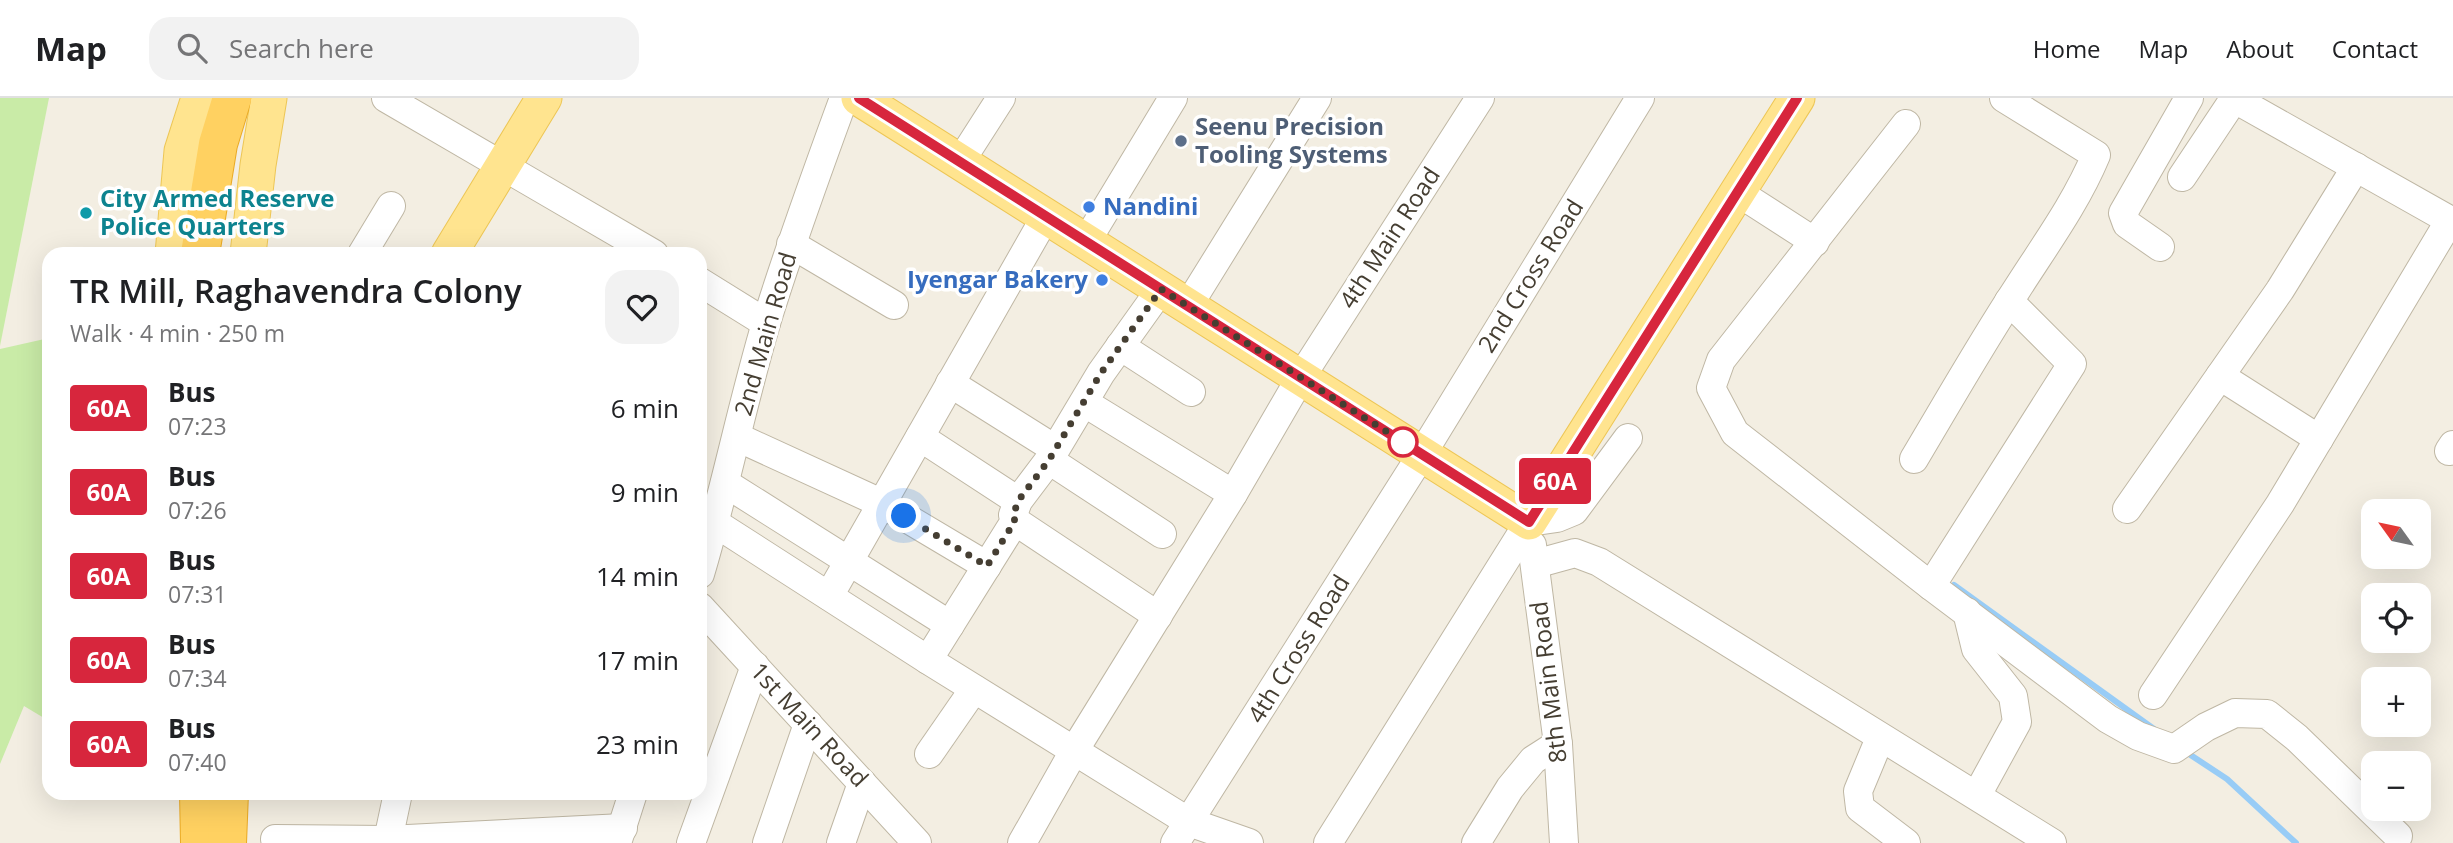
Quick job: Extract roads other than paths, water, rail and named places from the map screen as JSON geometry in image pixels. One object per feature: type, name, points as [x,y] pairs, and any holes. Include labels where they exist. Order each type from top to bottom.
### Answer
[{"type":"highway","points":[[201,247],[218,144],[232,98]]},
{"type":"highway","points":[[223,247],[231,145],[246,98]]},
{"type":"highway","points":[[199,800],[200,843]]},
{"type":"highway","points":[[227,843],[229,800]]},
{"type":"main road","points":[[174,247],[181,151],[199,98]]},
{"type":"main road","points":[[249,247],[269,98]]},
{"type":"main road","points":[[453,247],[544,98]]},
{"type":"main road","points":[[859,98],[1529,522],[1742,188],[1793,99]]},
{"type":"street","points":[[386,98],[503,164],[614,243]]},
{"type":"street","name":"2nd Main Road","points":[[707,550],[766,323],[791,244],[844,98]]},
{"type":"street","points":[[960,162],[1000,98]]},
{"type":"street","points":[[1086,242],[1173,98]]},
{"type":"street","points":[[928,660],[1120,345],[1174,297],[1317,98]]},
{"type":"street","name":"4th Main Road","points":[[1021,843],[1301,377],[1480,98]]},
{"type":"street","name":"2nd Cross Road","points":[[1422,454],[1640,98]]},
{"type":"street","points":[[1914,459],[2053,234],[2087,176],[2096,155],[2004,98]]},
{"type":"street","points":[[2160,247],[2127,224],[2123,213],[2189,98]]},
{"type":"street","points":[[2153,695],[2280,504],[2451,221],[2233,98],[2182,177]]},
{"type":"street","points":[[1906,124],[1721,360],[1711,388],[1735,433],[1931,586],[2108,719],[2138,736],[2180,745],[2206,727],[2235,713],[2267,714],[2297,738],[2398,836]]},
{"type":"street","points":[[2127,509],[2280,290],[2356,167]]},
{"type":"street","points":[[1742,188],[1815,242]]},
{"type":"street","points":[[366,247],[391,206]]},
{"type":"street","points":[[829,596],[1046,216]]},
{"type":"street","points":[[791,244],[894,305]]},
{"type":"street","points":[[707,286],[766,323]]},
{"type":"street","points":[[1931,586],[2072,364],[2010,301]]},
{"type":"street","points":[[1120,345],[1191,392]]},
{"type":"street","points":[[2220,376],[2319,439]]},
{"type":"street","points":[[950,383],[1162,534]]},
{"type":"street","points":[[1085,403],[1233,494]]},
{"type":"street","points":[[737,437],[883,504],[987,566]]},
{"type":"street","points":[[920,438],[1158,616]]},
{"type":"street","points":[[1328,843],[1529,522],[1557,518],[1574,511],[1628,438]]},
{"type":"street","name":"4th Cross Road","points":[[1187,833],[1422,454]]},
{"type":"street","points":[[725,483],[950,625]]},
{"type":"street","name":"8th Main Road","points":[[1529,522],[1558,744],[1564,843]]},
{"type":"street","points":[[715,523],[1074,751],[1187,833],[1249,843]]},
{"type":"street","points":[[1535,564],[1575,553],[1599,562],[2052,843]]},
{"type":"street","points":[[1967,612],[1976,649],[2013,696],[2017,722],[1977,795]]},
{"type":"street","name":"1st Main Road","points":[[707,615],[911,840]]},
{"type":"street","points":[[707,799],[755,666]]},
{"type":"street","points":[[929,754],[974,689]]},
{"type":"street","points":[[767,843],[808,724]]},
{"type":"street","points":[[1880,738],[1858,791],[1860,808],[1906,843]]},
{"type":"street","points":[[1476,843],[1510,788],[1533,760],[1558,744]]},
{"type":"street","points":[[841,843],[862,783]]},
{"type":"street","points":[[388,839],[396,800]]},
{"type":"street","points":[[275,839],[620,835],[631,800]]},
{"type":"street","points":[[691,843],[707,800]]},
{"type":"waterway","points":[[1954,585],[2154,729]]},
{"type":"waterway","points":[[2186,752],[2227,779],[2296,843]]},
{"type":"place","name":"Seenu Precision Tooling Systems","points":[[1181,141]]},
{"type":"place","name":"Nandini","points":[[1089,207]]},
{"type":"place","name":"City Armed Reserve Police Quarters","points":[[86,213]]},
{"type":"place","name":"Iyengar Bakery","points":[[1102,280]]}]
